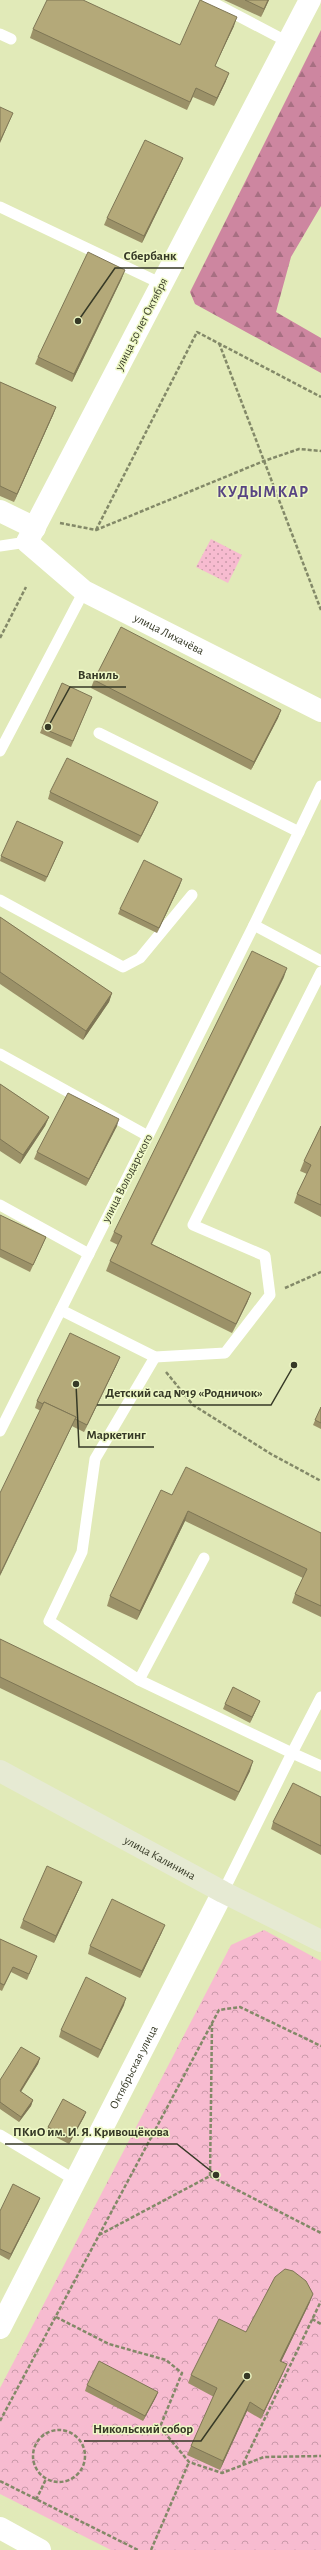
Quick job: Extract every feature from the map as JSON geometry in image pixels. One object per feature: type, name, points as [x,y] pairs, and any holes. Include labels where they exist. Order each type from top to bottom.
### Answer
[{"type":"main road","name":"улица Калинина","points":[[0,1771],[223,1892],[321,1941]]},
{"type":"street","name":"улица 50 лет Октября","points":[[34,529],[310,0]]},
{"type":"street","name":"улица Лихачёва","points":[[0,511],[34,529],[84,591],[321,711]]},
{"type":"street","name":"Октябрьская улица","points":[[0,2328],[223,1892]]},
{"type":"street","points":[[0,2528],[40,2550]]},
{"type":"lane","points":[[208,0],[288,42]]},
{"type":"lane","points":[[0,34],[11,39]]},
{"type":"lane","points":[[0,207],[162,284]]},
{"type":"lane","points":[[0,546],[34,529]]},
{"type":"lane","points":[[0,751],[84,591]]},
{"type":"lane","points":[[99,733],[299,832]]},
{"type":"lane","name":"улица Володарского","points":[[0,1431],[254,924],[321,786]]},
{"type":"lane","points":[[0,900],[124,967],[140,958],[192,895]]},
{"type":"lane","points":[[254,924],[321,961]]},
{"type":"lane","points":[[61,1310],[155,1358],[225,1353],[270,1295],[264,1256],[193,1225],[321,972]]},
{"type":"lane","points":[[0,1054],[148,1136]]},
{"type":"lane","points":[[0,1205],[89,1254]]},
{"type":"lane","points":[[155,1358],[96,1459],[82,1552],[49,1621],[139,1680],[321,1766]]},
{"type":"lane","points":[[139,1680],[204,1558]]},
{"type":"lane","points":[[223,1892],[321,1697]]},
{"type":"lane","points":[[0,2135],[75,2180]]},
{"type":"path","points":[[96,530],[197,332],[321,397]]},
{"type":"path","points":[[218,343],[321,610]]},
{"type":"path","points":[[34,529],[96,530],[264,461],[299,449],[321,451]]},
{"type":"path","points":[[0,638],[26,588]]},
{"type":"path","points":[[270,1295],[321,1272]]},
{"type":"path","points":[[155,1358],[193,1405],[271,1454],[321,1481]]},
{"type":"path","points":[[0,2421],[219,2010],[240,2007],[321,2046]]},
{"type":"path","points":[[210,2176],[212,2023]]},
{"type":"path","points":[[210,2176],[321,2233]]},
{"type":"path","points":[[99,2235],[210,2176]]},
{"type":"path","points":[[243,2465],[321,2301]]},
{"type":"path","points":[[56,2317],[109,2344],[166,2360],[182,2373],[160,2427],[189,2462],[222,2473],[264,2457],[321,2456]]},
{"type":"path","points":[[312,2319],[321,2324]]},
{"type":"path","points":[[63,2429],[70,2431],[79,2438],[86,2455],[80,2472],[64,2482],[46,2479],[34,2465],[34,2447],[45,2432],[63,2429]]},
{"type":"path","points":[[151,2550],[189,2462]]},
{"type":"path","points":[[36,2500],[46,2479]]},
{"type":"path","points":[[0,2481],[138,2550]]},
{"type":"green space","points":[[321,30],[321,206],[291,257],[276,312],[321,338],[321,373],[195,304],[190,292]]},
{"type":"green space","points":[[211,539],[242,555],[228,583],[196,567]]},
{"type":"green space","points":[[264,1930],[321,1961],[321,2550],[111,2550],[0,2494],[0,2388],[231,1945]]},
{"type":"building","points":[[47,0],[83,0],[180,45],[200,0],[237,17],[215,66],[229,73],[217,98],[196,88],[190,102],[33,29]]},
{"type":"building","points":[[245,0],[268,0],[264,9]]},
{"type":"building","points":[[0,107],[13,113],[0,141]]},
{"type":"building","points":[[145,140],[183,158],[144,236],[107,218]]},
{"type":"building","points":[[88,252],[125,270],[74,374],[38,357]]},
{"type":"building","points":[[0,382],[56,407],[17,494],[0,486]]},
{"type":"building","points":[[121,627],[281,710],[254,762],[94,680]]},
{"type":"building","points":[[62,683],[92,697],[73,741],[42,728]]},
{"type":"building","points":[[67,758],[158,802],[141,836],[50,792]]},
{"type":"building","points":[[17,821],[63,842],[47,877],[1,856]]},
{"type":"building","points":[[144,860],[182,879],[159,928],[120,909]]},
{"type":"building","points":[[0,917],[112,993],[86,1031],[0,972]]},
{"type":"building","points":[[252,951],[287,968],[151,1244],[251,1293],[236,1324],[110,1261],[122,1236],[114,1232]]},
{"type":"building","points":[[0,1084],[49,1117],[23,1155],[0,1139]]},
{"type":"building","points":[[68,1093],[119,1119],[89,1179],[37,1152]]},
{"type":"building","points":[[321,1126],[321,1205],[297,1194],[311,1165],[304,1161]]},
{"type":"building","points":[[0,1215],[46,1237],[33,1265],[0,1249]]},
{"type":"building","points":[[70,1333],[120,1357],[87,1425],[75,1419],[76,1417],[44,1402],[43,1404],[37,1401]]},
{"type":"building","points":[[44,1402],[76,1417],[0,1574],[0,1493]]},
{"type":"building","points":[[321,1407],[321,1423],[315,1420]]},
{"type":"building","points":[[186,1467],[321,1533],[321,1606],[295,1594],[307,1569],[188,1511],[140,1611],[110,1596],[161,1490],[172,1495]]},
{"type":"building","points":[[0,1639],[253,1761],[239,1792],[0,1677]]},
{"type":"building","points":[[233,1687],[260,1701],[252,1717],[225,1704]]},
{"type":"building","points":[[293,1783],[321,1797],[321,1846],[273,1822]]},
{"type":"building","points":[[47,1866],[82,1882],[56,1936],[23,1920]]},
{"type":"building","points":[[112,1899],[165,1925],[142,1971],[90,1946]]},
{"type":"building","points":[[0,1939],[37,1956],[29,1974],[13,1967],[4,1985],[0,1983]]},
{"type":"building","points":[[86,1977],[126,1998],[101,2050],[61,2030]]},
{"type":"building","points":[[21,2047],[40,2058],[20,2091],[33,2100],[21,2117],[0,2102],[0,2080]]},
{"type":"building","points":[[63,2099],[86,2112],[71,2139],[48,2127]]},
{"type":"building","points":[[13,2184],[40,2198],[11,2254],[0,2249],[0,2211]]},
{"type":"building","points":[[285,2269],[293,2271],[306,2281],[313,2294],[280,2361],[287,2364],[264,2411],[250,2402],[223,2461],[191,2446],[217,2388],[191,2375],[219,2319],[246,2332],[275,2277]]},
{"type":"building","points":[[99,2361],[158,2392],[145,2416],[87,2385]]},
{"type":"place","name":"Сбербанк","points":[[78,321]]},
{"type":"place","name":"Ваниль","points":[[48,727]]},
{"type":"place","name":"Детский сад №19 «Родничок»","points":[[294,1365]]},
{"type":"place","name":"Маркетинг","points":[[76,1384]]},
{"type":"place","name":"ПКиО им. И. Я. Кривощёкова","points":[[216,2175]]},
{"type":"place","name":"Никольский собор","points":[[247,2376]]},
{"type":"district","name":"КУДЫМКАР","points":[[263,491]]}]
